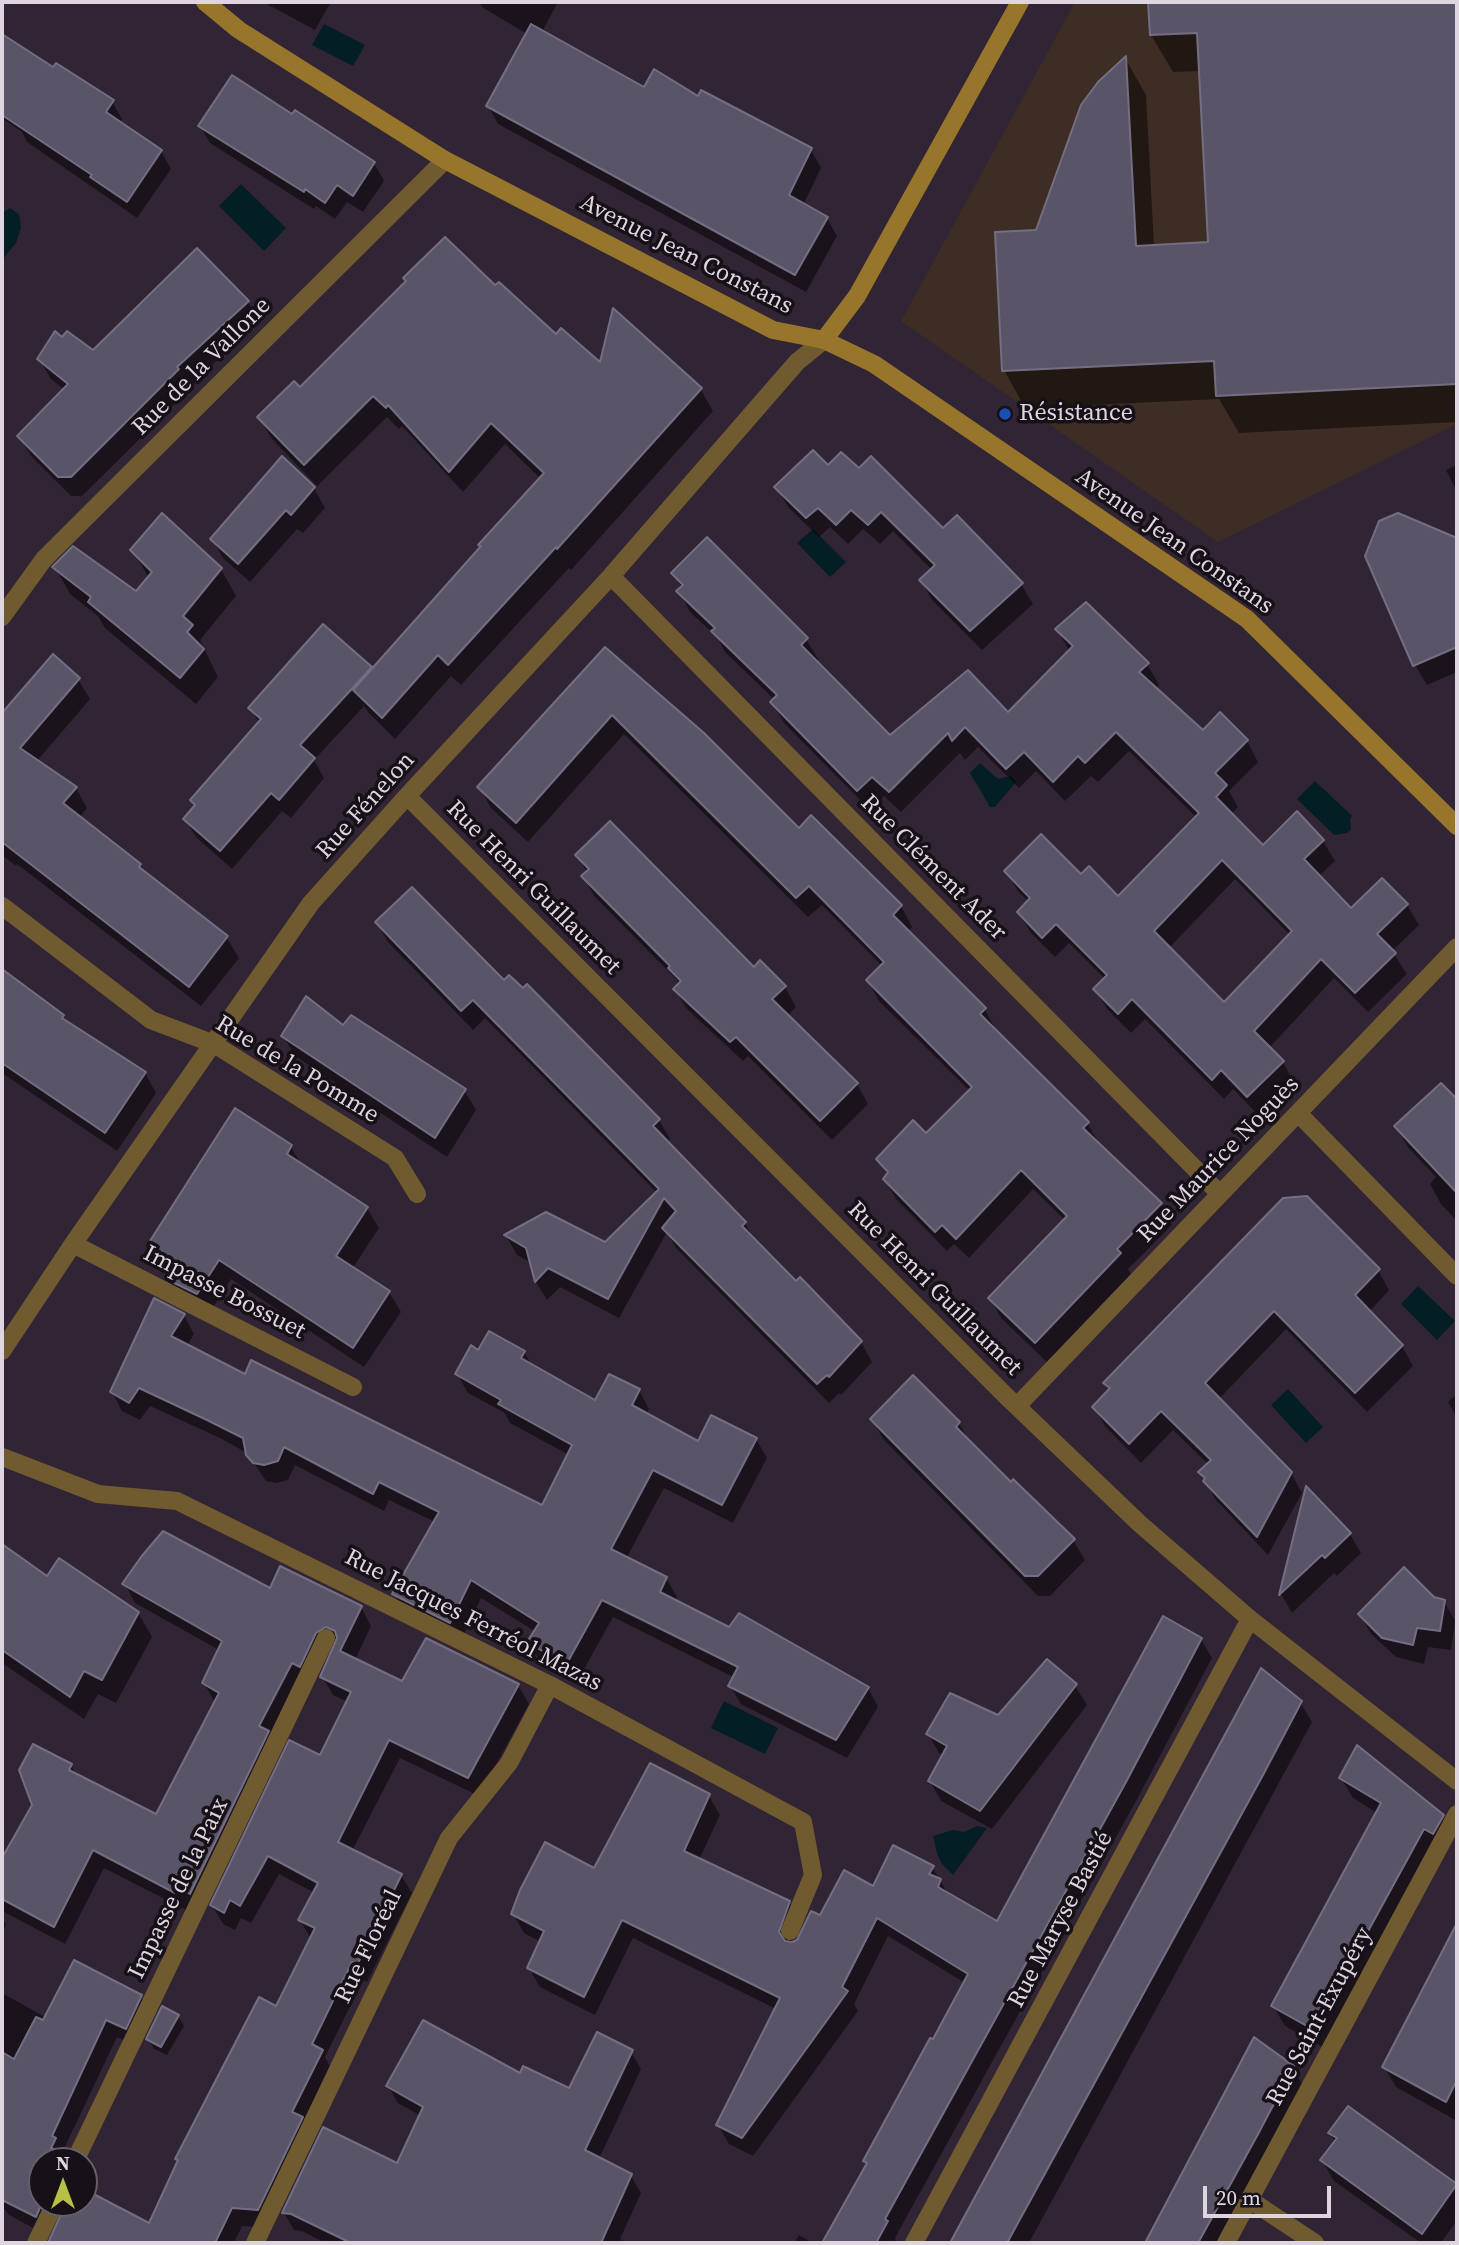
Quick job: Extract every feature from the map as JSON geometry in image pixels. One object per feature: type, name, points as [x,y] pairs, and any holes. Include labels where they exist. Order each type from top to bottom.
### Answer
[{"type":"street","name":"Avenue Jean Constans","points":[[205,2],[239,30],[445,160],[773,330],[824,340],[874,365],[1247,619],[1457,826]]},
{"type":"street","points":[[824,340],[857,296],[1020,2]]},
{"type":"street","name":"Rue de la Vallone","points":[[2,617],[44,559],[445,160]]},
{"type":"street","name":"Rue Fénelon","points":[[2,1351],[73,1244],[312,902],[611,576],[797,362],[824,340]]},
{"type":"street","name":"Rue Clément Ader","points":[[611,576],[1220,1194]]},
{"type":"street","name":"Rue Henri Guillaumet","points":[[407,796],[1017,1406],[1140,1524],[1250,1619],[1457,1781]]},
{"type":"street","name":"Rue de la Pomme","points":[[2,906],[151,1020],[214,1044],[395,1158],[417,1194]]},
{"type":"street","name":"Rue Maurice Noguès","points":[[1017,1406],[1457,947]]},
{"type":"street","points":[[1298,1113],[1457,1276]]},
{"type":"street","name":"Impasse Bossuet","points":[[73,1244],[353,1387]]},
{"type":"street","name":"Rue Jacques Ferréol Mazas","points":[[2,1457],[97,1494],[177,1501],[550,1685],[803,1822],[813,1875],[790,1931]]},
{"type":"street","name":"Rue Maryse Bastié","points":[[914,2243],[1250,1619]]},
{"type":"street","name":"Impasse de la Paix","points":[[82,2147],[326,1638]]},
{"type":"street","name":"Rue Floréal","points":[[255,2243],[449,1838],[509,1763],[550,1685]]},
{"type":"street","name":"Rue Saint-Exupéry","points":[[1226,2243],[1457,1814]]},
{"type":"street","points":[[1250,2200],[1315,2243]]},
{"type":"street","points":[[36,2243],[48,2217]]},
{"type":"shaded area","points":[[1075,2],[1457,2],[1457,424],[1218,542],[901,321]]},
{"type":"water","points":[[324,24],[365,45],[353,66],[312,45]]},
{"type":"water","points":[[241,184],[286,228],[264,251],[219,206]]},
{"type":"water","points":[[10,208],[19,214],[21,228],[16,243],[2,260],[2,213]]},
{"type":"water","points":[[813,529],[846,562],[830,577],[797,543]]},
{"type":"water","points":[[980,763],[998,779],[1011,776],[1016,782],[995,807],[990,807],[970,773]]},
{"type":"water","points":[[1315,781],[1352,816],[1351,829],[1347,833],[1334,835],[1297,799]]},
{"type":"water","points":[[1418,1286],[1455,1321],[1437,1340],[1401,1304]]},
{"type":"water","points":[[1288,1389],[1323,1427],[1306,1443],[1271,1405]]},
{"type":"water","points":[[724,1701],[778,1728],[765,1754],[711,1728]]},
{"type":"water","points":[[977,1826],[987,1828],[953,1875],[942,1864],[933,1836],[953,1830],[964,1832]]},
{"type":"building","points":[[1148,2],[1457,2],[1457,384],[1216,396],[1214,361],[1002,371],[995,232],[1036,230],[1081,105],[1098,82],[1126,56],[1136,246],[1208,242],[1197,33],[1150,35]]},
{"type":"building","points":[[531,24],[644,87],[654,69],[698,96],[701,90],[812,148],[789,195],[828,217],[795,275],[486,106]]},
{"type":"building","points":[[2,34],[53,67],[56,63],[114,100],[106,112],[162,150],[127,202],[90,177],[92,175],[2,115]]},
{"type":"building","points":[[232,75],[292,114],[295,110],[375,162],[353,196],[337,185],[325,203],[198,126]]},
{"type":"building","points":[[445,237],[495,285],[499,282],[556,334],[561,328],[600,362],[613,308],[702,388],[448,665],[438,655],[382,718],[353,690],[544,473],[491,423],[449,472],[388,405],[386,408],[373,396],[304,465],[257,417],[294,381],[300,387],[406,281],[403,278]]},
{"type":"building","points":[[197,248],[249,301],[177,367],[179,369],[71,477],[58,477],[17,436],[68,384],[37,359],[55,331],[62,337],[67,331],[93,350]]},
{"type":"building","points":[[813,450],[828,465],[841,452],[859,468],[871,456],[943,528],[957,515],[1023,583],[970,631],[919,580],[935,565],[881,512],[868,525],[851,510],[836,525],[818,508],[806,518],[774,487]]},
{"type":"building","points":[[282,456],[315,487],[291,515],[286,510],[238,564],[210,539]]},
{"type":"building","points":[[162,513],[222,568],[183,616],[193,625],[187,632],[204,649],[180,678],[88,602],[91,597],[52,567],[73,546],[136,591],[152,572],[130,550]]},
{"type":"building","points":[[1398,513],[1457,538],[1457,647],[1413,666],[1365,556],[1379,521]]},
{"type":"building","points":[[707,537],[808,638],[801,645],[890,735],[968,670],[1008,712],[1073,646],[1055,629],[1086,602],[1149,663],[1139,672],[1203,730],[1220,712],[1248,740],[1215,773],[1227,785],[1216,797],[1263,845],[1297,811],[1324,840],[1304,859],[1351,908],[1382,878],[1408,904],[1377,934],[1396,953],[1355,993],[1321,959],[1254,1031],[1284,1061],[1247,1097],[1221,1070],[1212,1080],[1132,999],[1118,1014],[1093,989],[1107,975],[1056,924],[1042,938],[1017,912],[1030,898],[1004,871],[1041,834],[1081,874],[1089,866],[1118,896],[1199,813],[1116,732],[1085,763],[1078,756],[1053,782],[1024,752],[1006,769],[965,727],[952,741],[948,733],[889,792],[872,777],[857,791],[770,702],[777,695],[711,631],[715,628],[676,591],[683,585],[671,573]],"holes":[[[1222,860],[1292,931],[1224,1002],[1154,931]]]},
{"type":"building","points":[[323,624],[372,667],[300,745],[315,758],[279,800],[271,793],[220,851],[183,819],[195,805],[190,800],[261,719],[248,708]]},
{"type":"building","points":[[605,647],[704,733],[799,828],[811,815],[902,905],[893,915],[986,1008],[980,1014],[1089,1122],[1083,1128],[1162,1203],[1117,1249],[1121,1253],[1035,1343],[988,1298],[1067,1216],[1021,1170],[956,1239],[942,1225],[935,1232],[883,1179],[888,1172],[876,1159],[913,1120],[926,1133],[972,1087],[866,980],[884,962],[809,886],[796,898],[612,715],[516,823],[477,787]]},
{"type":"building","points":[[53,654],[80,678],[20,748],[77,787],[63,803],[141,864],[139,867],[228,936],[189,987],[2,842],[2,713]]},
{"type":"building","points":[[610,821],[754,967],[760,960],[786,986],[772,999],[858,1083],[820,1121],[736,1037],[730,1042],[673,989],[681,981],[668,968],[670,966],[581,876],[589,869],[575,855]]},
{"type":"building","points":[[412,887],[504,980],[509,975],[523,988],[527,984],[660,1119],[653,1126],[746,1222],[742,1226],[796,1281],[800,1277],[862,1341],[829,1377],[827,1375],[817,1384],[662,1228],[676,1211],[664,1198],[608,1299],[548,1268],[535,1282],[526,1248],[504,1235],[546,1212],[605,1242],[659,1189],[473,1000],[461,1011],[375,922]]},
{"type":"building","points":[[2,969],[64,1015],[62,1018],[146,1072],[105,1133],[2,1063]]},
{"type":"building","points":[[306,996],[343,1025],[351,1015],[466,1089],[435,1138],[281,1036]]},
{"type":"building","points":[[1441,1083],[1457,1099],[1457,1193],[1394,1126]]},
{"type":"building","points":[[235,1108],[292,1145],[287,1154],[368,1207],[336,1256],[390,1291],[353,1348],[219,1260],[197,1294],[164,1278],[172,1260],[148,1244]]},
{"type":"building","points":[[1307,1196],[1380,1269],[1355,1295],[1403,1345],[1355,1393],[1274,1311],[1205,1383],[1292,1472],[1257,1537],[1203,1481],[1205,1478],[1198,1472],[1211,1460],[1161,1411],[1129,1444],[1092,1407],[1110,1388],[1103,1383],[1283,1198]]},
{"type":"building","points":[[154,1298],[185,1314],[171,1336],[245,1374],[251,1360],[542,1505],[572,1445],[498,1404],[501,1400],[455,1374],[471,1345],[478,1350],[489,1331],[525,1351],[521,1358],[595,1400],[609,1374],[640,1389],[632,1405],[698,1441],[711,1415],[757,1438],[722,1505],[653,1470],[611,1549],[667,1577],[660,1592],[729,1627],[739,1613],[869,1687],[836,1740],[728,1686],[738,1667],[602,1600],[566,1665],[527,1642],[539,1623],[471,1580],[450,1623],[392,1594],[439,1512],[379,1482],[373,1494],[284,1447],[278,1461],[264,1465],[253,1463],[246,1455],[243,1438],[207,1420],[139,1388],[129,1403],[110,1392]]},
{"type":"building","points":[[913,1375],[960,1422],[956,1427],[1011,1482],[1013,1479],[1075,1539],[1038,1576],[1025,1576],[870,1419]]},
{"type":"building","points":[[1306,1486],[1351,1533],[1325,1558],[1322,1555],[1279,1595]]},
{"type":"building","points":[[163,1531],[270,1588],[280,1566],[362,1606],[340,1651],[402,1681],[426,1638],[519,1684],[468,1778],[389,1740],[338,1842],[402,1874],[357,1965],[352,1962],[312,2044],[323,2050],[292,2112],[303,2117],[258,2210],[232,2208],[215,2243],[48,2243],[60,2217],[98,2217],[98,2196],[149,2223],[178,2160],[175,2159],[259,1997],[276,2006],[315,1928],[298,1920],[318,1883],[268,1856],[240,1906],[230,1900],[224,1913],[210,1905],[289,1740],[320,1755],[351,1692],[320,1677],[337,1638],[335,1631],[326,1627],[316,1633],[300,1667],[292,1663],[259,1726],[269,1731],[190,1894],[178,1887],[175,1893],[93,1850],[54,1927],[2,1899],[2,1858],[32,1805],[19,1770],[33,1744],[72,1764],[69,1770],[156,1814],[219,1693],[202,1683],[222,1641],[122,1584]]},
{"type":"building","points":[[2,1544],[47,1576],[59,1558],[139,1612],[102,1680],[84,1671],[70,1697],[2,1650]]},
{"type":"building","points":[[1404,1567],[1434,1597],[1445,1600],[1440,1631],[1417,1628],[1413,1645],[1382,1638],[1358,1614]]},
{"type":"building","points":[[1163,1616],[1202,1638],[1126,1782],[885,2219],[888,2221],[876,2243],[822,2243],[867,2163],[863,2161],[968,1974],[877,1918],[842,1987],[848,1991],[742,2138],[716,2125],[780,1998],[622,1920],[584,1997],[527,1968],[544,1931],[511,1914],[520,1890],[545,1842],[594,1868],[650,1763],[710,1794],[684,1851],[790,1901],[779,1932],[785,1941],[797,1940],[811,1911],[820,1915],[844,1870],[873,1886],[893,1845],[934,1866],[929,1874],[941,1879],[938,1887],[997,1921]]},
{"type":"building","points":[[1047,1659],[1077,1684],[980,1811],[928,1781],[947,1746],[926,1734],[950,1693],[998,1715]]},
{"type":"building","points":[[1261,1668],[1302,1701],[1263,1775],[1007,2243],[950,2243]]},
{"type":"building","points":[[1357,1745],[1444,1815],[1433,1834],[1424,1829],[1314,2030],[1271,2006],[1381,1803],[1339,1778]]},
{"type":"building","points":[[1457,1923],[1457,2080],[1446,2102],[1382,2067]]},
{"type":"building","points":[[74,1960],[142,1995],[126,2029],[106,2020],[52,2136],[56,2138],[52,2147],[28,2147],[28,2213],[2,2200],[2,2052],[14,2059],[36,2017],[43,2020]]},
{"type":"building","points":[[162,2006],[179,2015],[161,2047],[146,2039]]},
{"type":"building","points":[[423,2020],[520,2073],[523,2066],[569,2088],[597,2032],[633,2050],[585,2150],[632,2174],[601,2243],[351,2243],[291,2214],[282,2213],[323,2127],[397,2163],[423,2107],[386,2086]]},
{"type":"building","points":[[1254,2037],[1294,2066],[1257,2136],[1198,2243],[1145,2243]]},
{"type":"building","points":[[1348,2106],[1457,2184],[1422,2234],[1320,2160],[1337,2138],[1328,2133]]},
{"type":"place","name":"Résistance","points":[[1005,414]]}]
